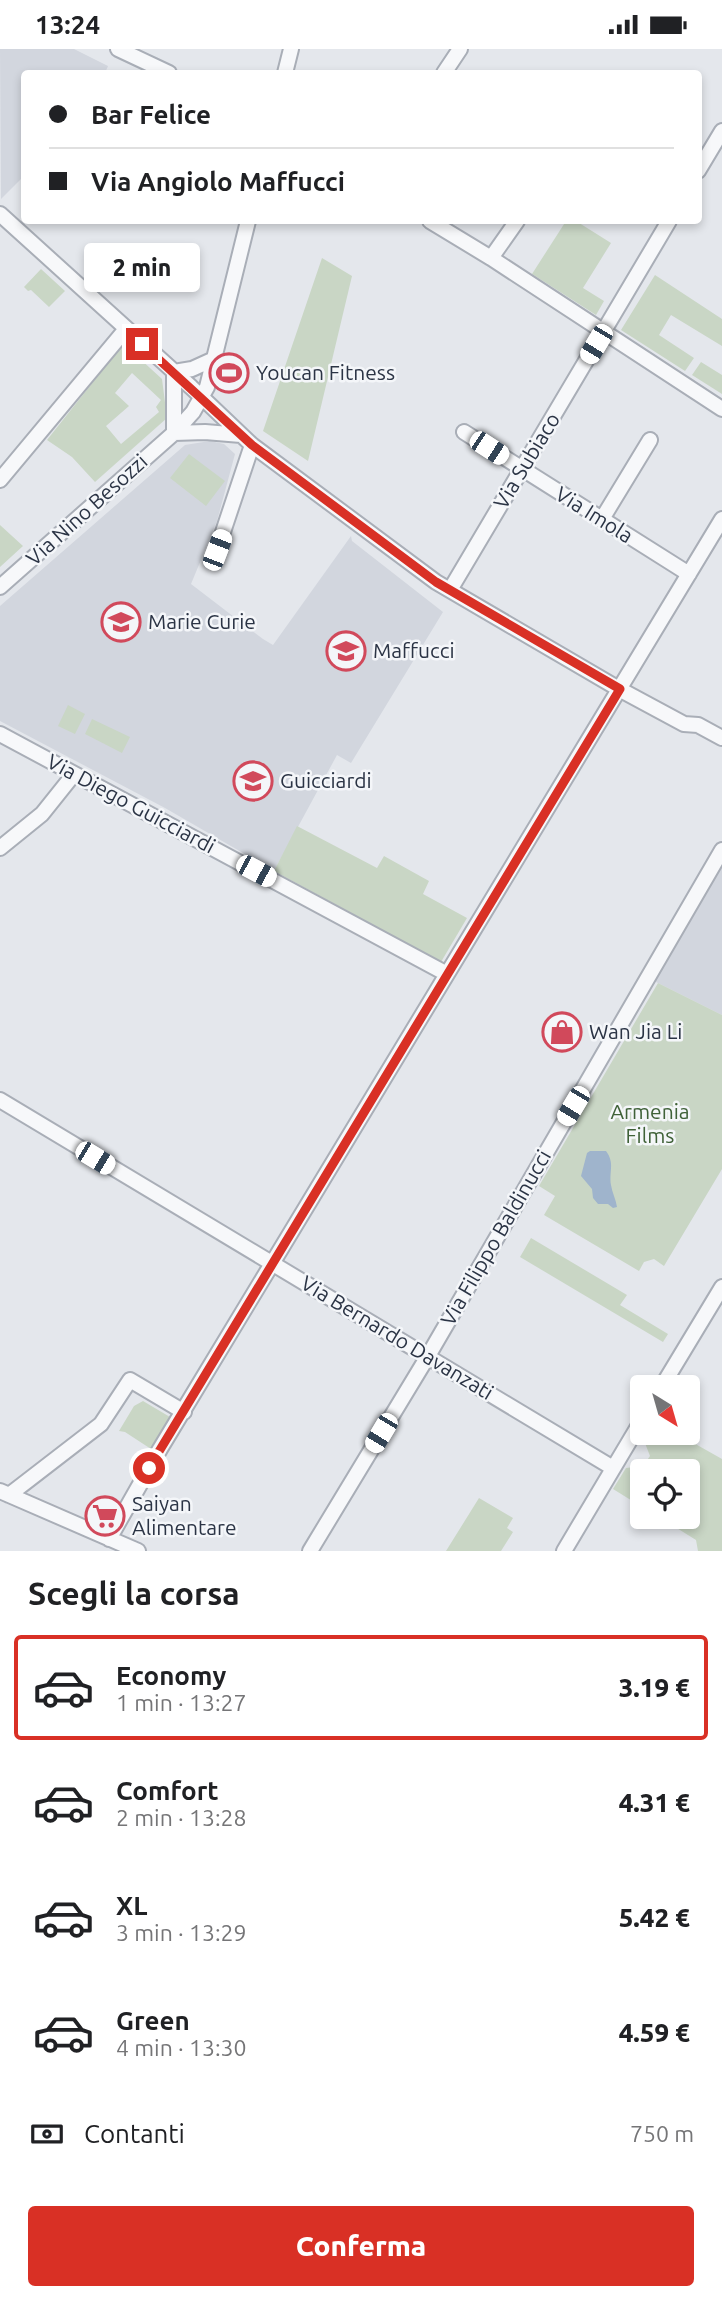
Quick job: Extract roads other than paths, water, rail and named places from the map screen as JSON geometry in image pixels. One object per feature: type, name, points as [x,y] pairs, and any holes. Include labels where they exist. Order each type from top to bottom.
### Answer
[{"type":"street","points":[[118,49],[163,70]]},
{"type":"street","points":[[286,70],[291,49]]},
{"type":"street","points":[[446,70],[460,49]]},
{"type":"street","points":[[702,164],[722,131]]},
{"type":"street","points":[[0,214],[246,440],[450,590],[684,724],[698,725],[722,738]]},
{"type":"street","points":[[202,398],[247,224]]},
{"type":"street","points":[[435,224],[722,409]]},
{"type":"street","points":[[491,258],[515,224]]},
{"type":"street","name":"Via Subiaco","points":[[450,590],[667,224]]},
{"type":"street","points":[[0,480],[126,329]]},
{"type":"street","points":[[174,372],[192,369],[214,359]]},
{"type":"street","points":[[174,372],[174,433],[205,432],[246,440]]},
{"type":"street","name":"Via Nino Besozzi","points":[[0,587],[174,433],[202,398]]},
{"type":"street","name":"Via Imola","points":[[464,432],[688,574]]},
{"type":"street","points":[[217,550],[246,440]]},
{"type":"street","points":[[602,519],[650,440]]},
{"type":"street","points":[[108,1539],[722,519]]},
{"type":"street","name":"Via Diego Guicciardi","points":[[0,734],[447,974]]},
{"type":"street","points":[[0,848],[42,814],[74,774]]},
{"type":"street","name":"Via Filippo Baldinucci","points":[[310,1551],[428,1356],[722,850]]},
{"type":"street","name":"Via Bernardo Davanzati","points":[[0,1100],[613,1468]]},
{"type":"street","points":[[669,1375],[722,1287]]},
{"type":"street","points":[[5,1493],[101,1424],[130,1380],[184,1412]]},
{"type":"street","points":[[564,1551],[630,1440]]},
{"type":"street","points":[[5,1493],[138,1551]]},
{"type":"water","points":[[606,1151],[609,1155],[611,1185],[617,1207],[598,1204],[593,1198],[592,1189],[581,1176],[587,1153]]},
{"type":"place","name":"Youcan Fitness","points":[[229,373]]},
{"type":"place","name":"Marie Curie","points":[[121,622]]},
{"type":"place","name":"Maffucci","points":[[346,651]]},
{"type":"place","name":"Guicciardi","points":[[253,781]]},
{"type":"place","name":"Wan Jia Li","points":[[562,1032]]},
{"type":"place","name":"Saiyan Alimentare","points":[[105,1516]]},
{"type":"park label","name":"Armenia Films","points":[[650,1124]]}]
